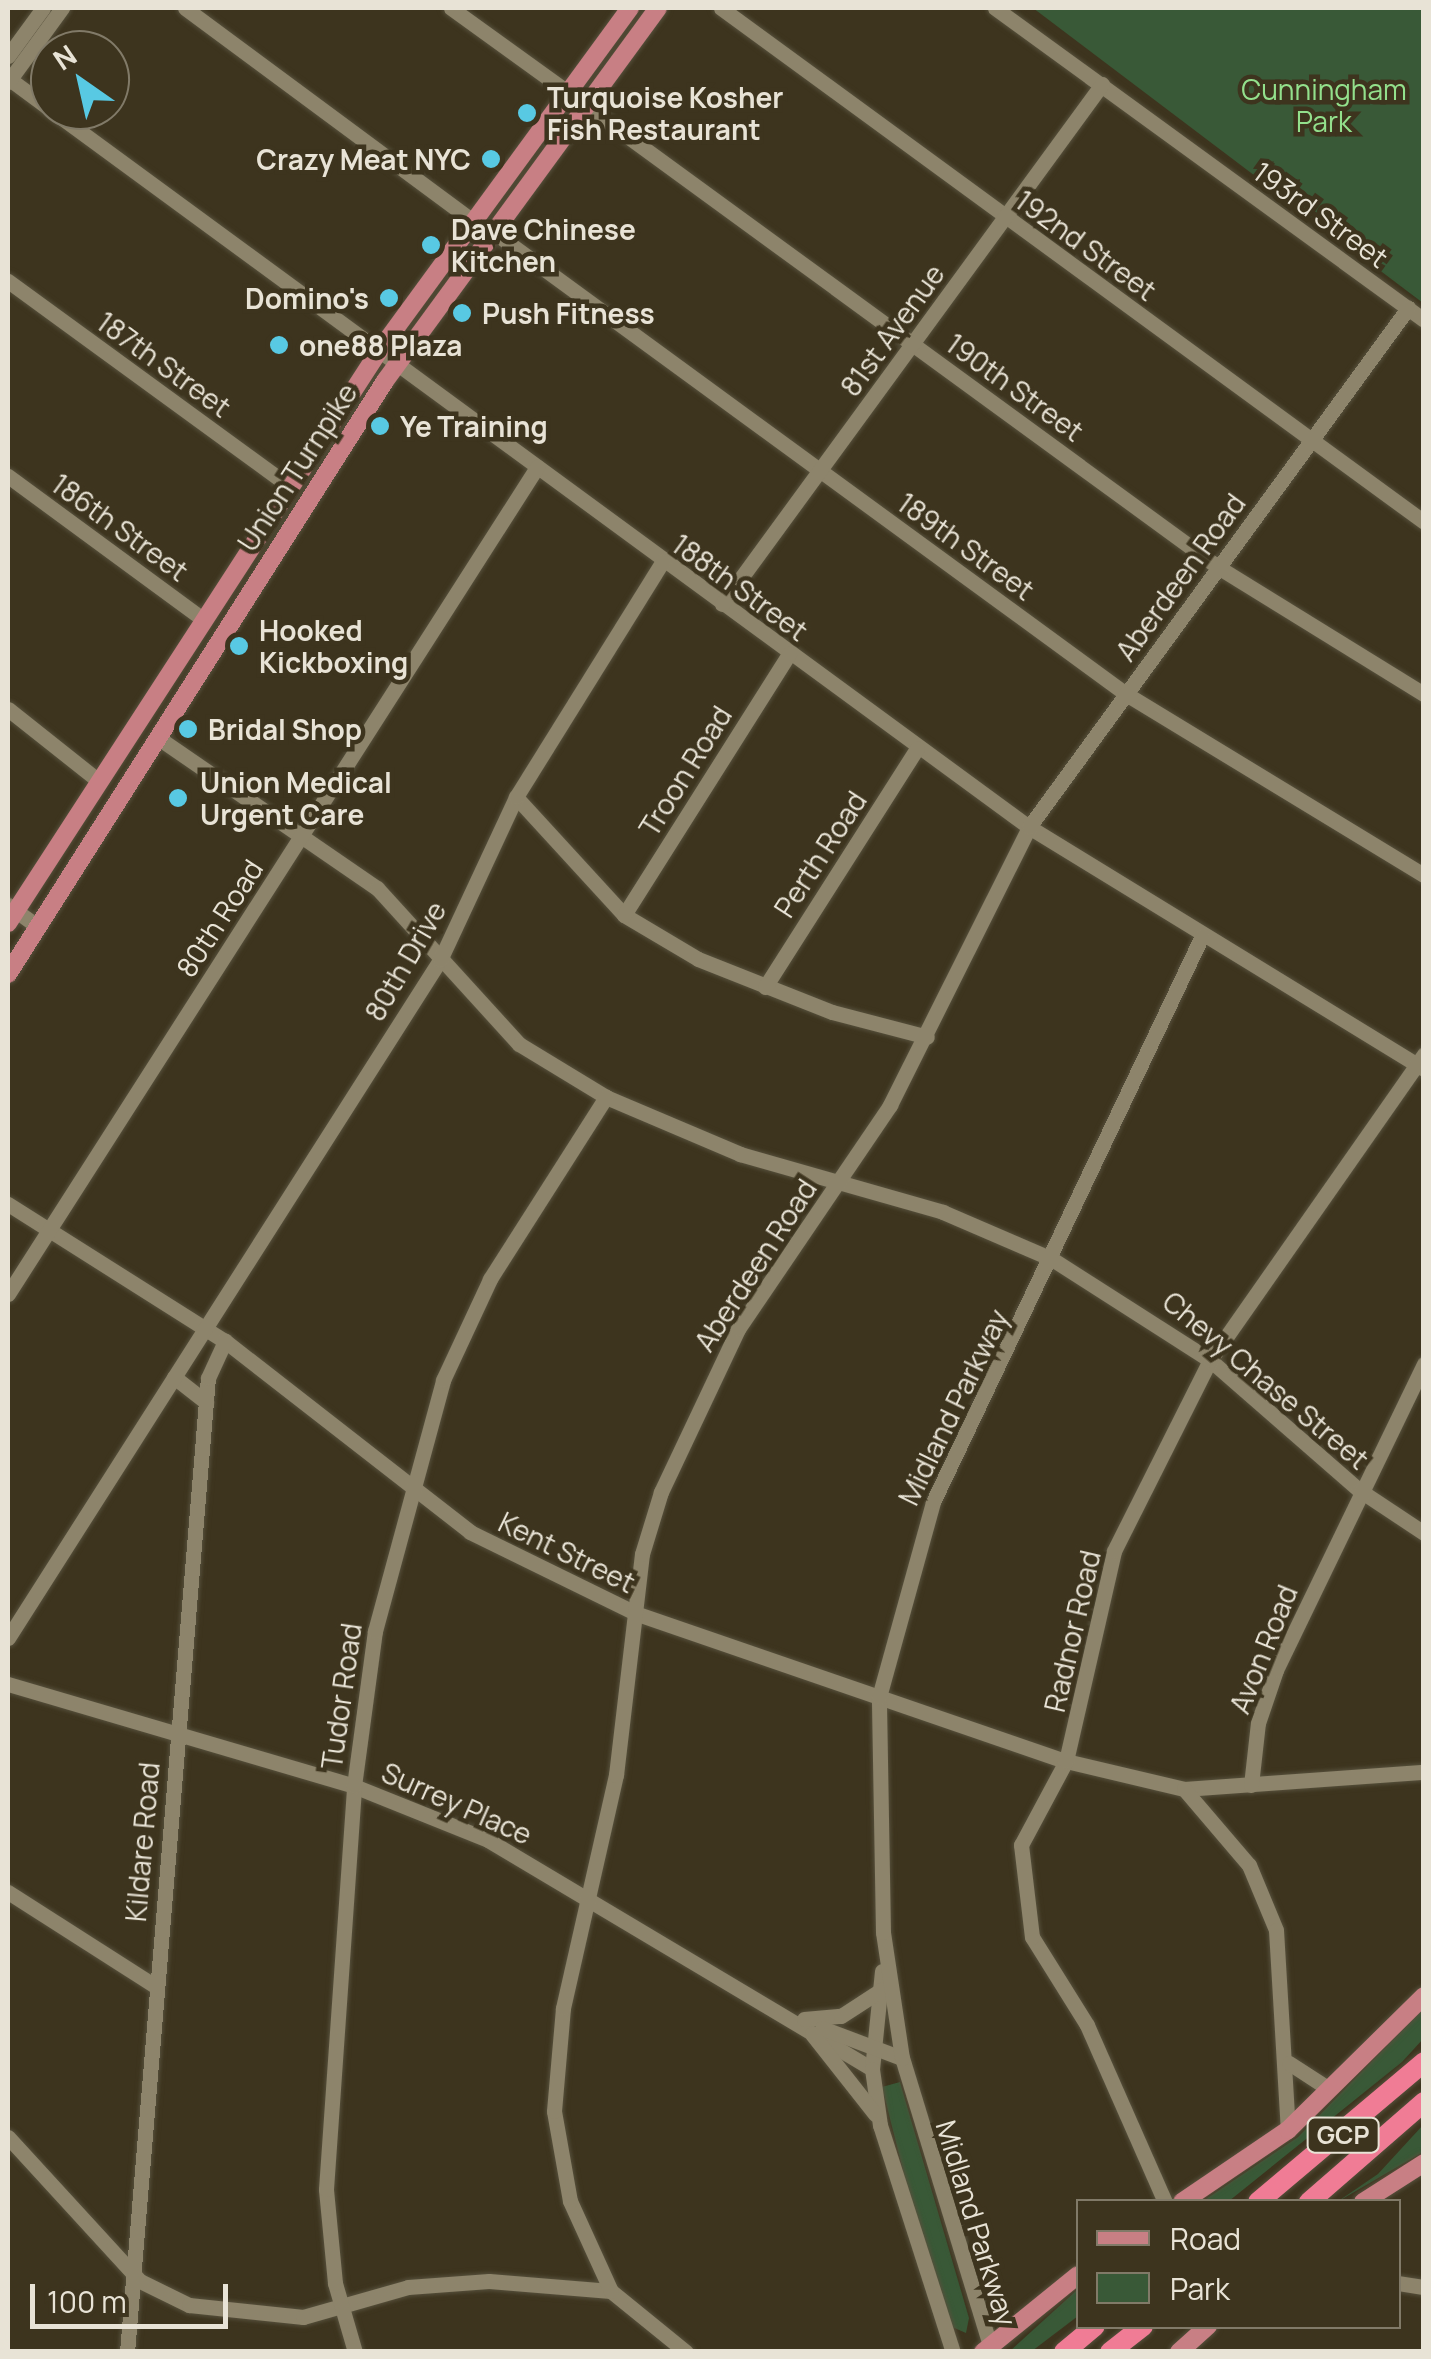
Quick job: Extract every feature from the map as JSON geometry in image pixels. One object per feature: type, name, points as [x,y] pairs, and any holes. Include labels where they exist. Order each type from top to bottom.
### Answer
[{"type":"highway","name":"GCP","points":[[1262,2199],[1424,2062]]},
{"type":"highway","name":"GCP","points":[[1312,2199],[1424,2102]]},
{"type":"highway","points":[[1064,2352],[1092,2329]]},
{"type":"highway","points":[[1110,2352],[1140,2329]]},
{"type":"main road","name":"Union Turnpike","points":[[10,913],[379,351],[630,8]]},
{"type":"main road","name":"Union Turnpike","points":[[8,974],[398,364],[658,8]]},
{"type":"main road","points":[[1186,2199],[1288,2130],[1424,1996]]},
{"type":"main road","points":[[1369,2199],[1424,2163]]},
{"type":"main road","points":[[989,2350],[1076,2277]]},
{"type":"main road","points":[[1178,2352],[1205,2329]]},
{"type":"street","points":[[8,56],[44,8]]},
{"type":"street","points":[[8,80],[62,8]]},
{"type":"street","points":[[185,8],[473,221]]},
{"type":"street","points":[[451,8],[569,93]]},
{"type":"street","name":"192nd Street","points":[[721,8],[1424,522]]},
{"type":"street","name":"193rd Street","points":[[995,8],[1424,320]]},
{"type":"street","name":"188th Street","points":[[8,80],[30,96]]},
{"type":"street","name":"81st Avenue","points":[[722,604],[1102,84]]},
{"type":"street","name":"190th Street","points":[[586,106],[1218,567],[1424,694]]},
{"type":"street","name":"188th Street","points":[[77,130],[1030,827],[1202,936],[1421,1063]]},
{"type":"street","name":"189th Street","points":[[494,233],[1126,694],[1424,875]]},
{"type":"street","name":"187th Street","points":[[8,281],[290,487]]},
{"type":"street","name":"Aberdeen Road","points":[[686,2352],[611,2290],[570,2200],[554,2111],[563,2008],[592,1895],[642,1554],[696,1409],[927,1037],[1030,827],[1408,308]]},
{"type":"street","name":"80th Road","points":[[8,1294],[536,467]]},
{"type":"street","name":"186th Street","points":[[8,476],[203,619]]},
{"type":"street","name":"80th Drive","points":[[8,1638],[440,960],[516,797],[663,561]]},
{"type":"street","name":"Troon Road","points":[[624,915],[790,654]]},
{"type":"street","points":[[8,709],[99,781]]},
{"type":"street","name":"Chevy Chase Street","points":[[157,738],[303,832],[376,888],[519,1044],[606,1097],[740,1154],[943,1212],[1052,1259],[1210,1360],[1359,1490],[1424,1533]]},
{"type":"street","name":"Perth Road","points":[[765,988],[917,748]]},
{"type":"street","points":[[516,797],[624,915],[765,988],[927,1037]]},
{"type":"street","points":[[10,913],[38,928]]},
{"type":"street","name":"Midland Parkway","points":[[953,2352],[880,2125],[872,2069],[884,1932],[879,1697],[933,1502],[1052,1259],[1202,936]]},
{"type":"street","name":"Radnor Road","points":[[1164,2199],[1087,2024],[1024,1913],[1021,1844],[1066,1760],[1114,1551],[1210,1360],[1421,1063]]},
{"type":"street","name":"Tudor Road","points":[[355,2352],[341,2305],[326,2188],[354,1786],[374,1630],[408,1484],[490,1279],[606,1097]]},
{"type":"street","name":"Kent Street","points":[[8,1204],[225,1341],[408,1484],[520,1564],[636,1612],[879,1697],[1066,1760],[1184,1789]]},
{"type":"street","name":"Kildare Road","points":[[127,2352],[128,2269],[206,1402],[225,1341]]},
{"type":"street","name":"Avon Road","points":[[1252,1785],[1258,1723],[1276,1670],[1359,1490],[1424,1364]]},
{"type":"street","points":[[174,1377],[206,1402]]},
{"type":"street","name":"Surrey Place","points":[[8,1684],[354,1786],[488,1840],[592,1895],[800,2020],[872,2069]]},
{"type":"street","points":[[1184,1789],[1424,1772]]},
{"type":"street","points":[[1184,1789],[1219,1820],[1266,1900],[1290,2063],[1288,2130]]},
{"type":"street","points":[[8,1892],[155,1986]]},
{"type":"street","name":"Midland Parkway","points":[[884,1932],[902,2058],[989,2350]]},
{"type":"street","points":[[800,2020],[841,2016],[881,1990]]},
{"type":"street","points":[[800,2020],[880,2125]]},
{"type":"street","name":"Surrey Place","points":[[800,2020],[902,2058]]},
{"type":"street","points":[[872,2069],[902,2058]]},
{"type":"street","points":[[1290,2063],[1329,2089]]},
{"type":"street","points":[[8,2137],[128,2269],[189,2305],[250,2318],[489,2281],[611,2290]]},
{"type":"green space","name":"Cunningham Park","points":[[1033,8],[1423,8],[1423,303]]},
{"type":"green space","points":[[1423,2009],[1423,2039],[1402,2062],[1231,2199],[1206,2199],[1298,2137]]},
{"type":"green space","points":[[900,2082],[969,2318],[966,2333],[952,2327],[909,2194],[882,2087]]},
{"type":"green space","points":[[1423,2125],[1423,2152],[1341,2199],[1378,2174]]},
{"type":"green space","points":[[1076,2291],[1076,2318],[1032,2351],[1009,2352]]},
{"type":"place","name":"Turquoise Kosher Fish Restaurant","points":[[527,113]]},
{"type":"place","name":"Crazy Meat NYC","points":[[491,159]]},
{"type":"place","name":"Dave Chinese Kitchen","points":[[431,245]]},
{"type":"place","name":"Domino's","points":[[389,298]]},
{"type":"place","name":"Push Fitness","points":[[462,313]]},
{"type":"place","name":"one88 Plaza","points":[[279,345]]},
{"type":"place","name":"Ye Training","points":[[380,426]]},
{"type":"place","name":"Hooked Kickboxing","points":[[239,646]]},
{"type":"place","name":"Bridal Shop","points":[[188,729]]},
{"type":"place","name":"Union Medical Urgent Care","points":[[178,798]]}]
